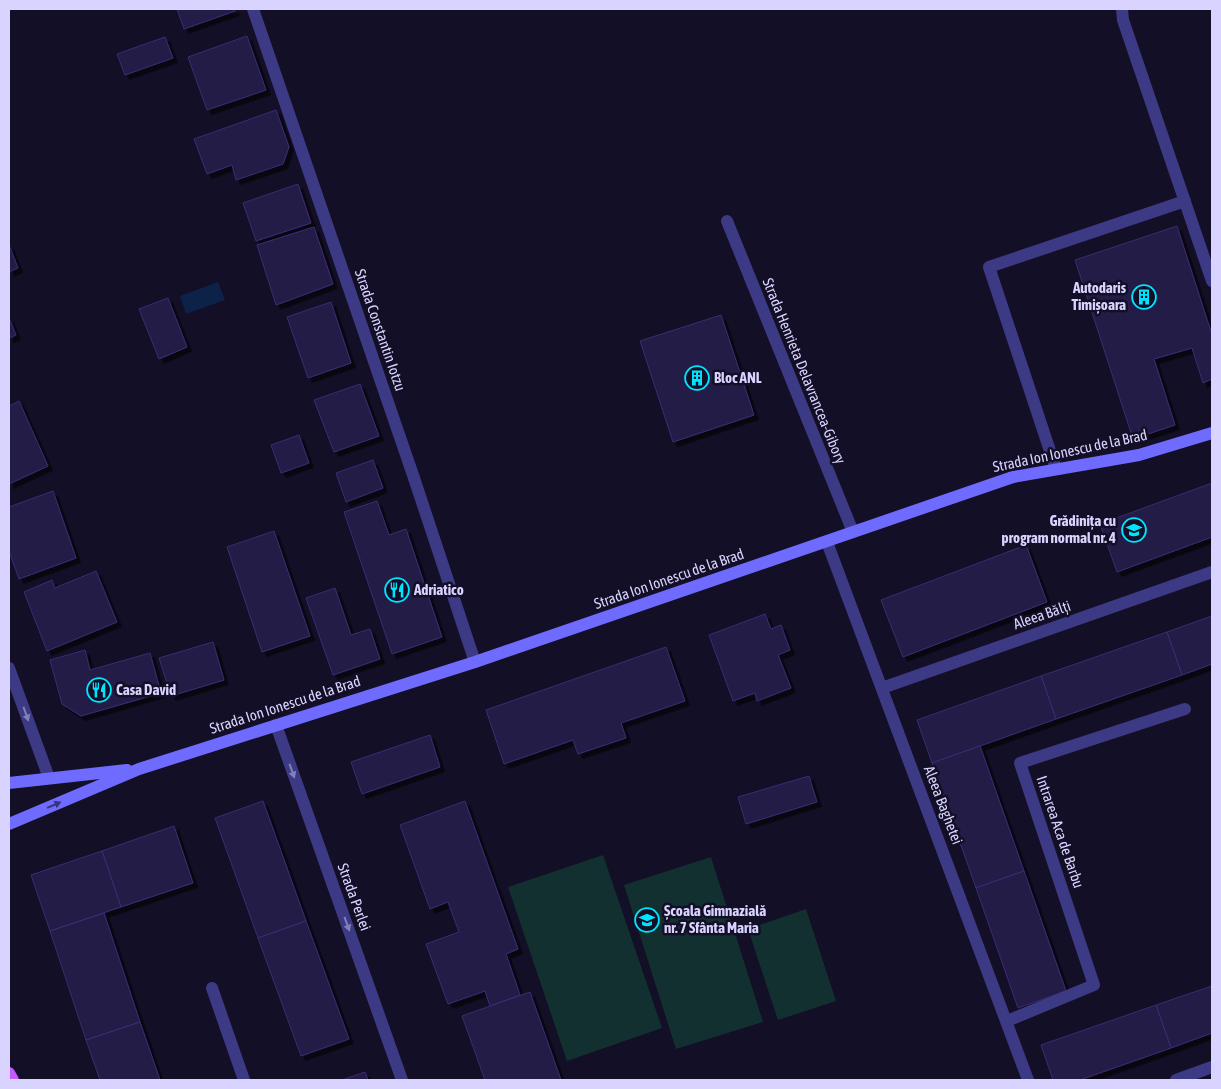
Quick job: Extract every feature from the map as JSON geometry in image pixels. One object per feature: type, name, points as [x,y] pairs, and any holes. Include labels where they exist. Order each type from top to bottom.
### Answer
[{"type":"main road","points":[[9,1073],[13,1080]]},
{"type":"street","name":"Strada Constantin Iotzu","points":[[252,9],[414,478],[475,662]]},
{"type":"street","points":[[1122,9],[1123,20],[1212,281]]},
{"type":"street","points":[[1056,469],[989,267],[1185,201]]},
{"type":"street","name":"Strada Henrieta Delavrancea-Gibory","points":[[727,221],[852,532]]},
{"type":"street","name":"Strada Ion Ionescu de la Brad","points":[[9,824],[139,769],[475,662],[1013,477],[1140,455],[1212,433]]},
{"type":"street","name":"Aleea Baghetei","points":[[827,542],[1028,1080]]},
{"type":"street","name":"Aleea Bălți","points":[[882,688],[1212,572]]},
{"type":"street","points":[[9,668],[49,778]]},
{"type":"street","name":"Intrarea Aca de Barbu","points":[[1007,1021],[1094,985],[1020,764],[1185,708]]},
{"type":"street","name":"Strada Perlei","points":[[276,725],[402,1080]]},
{"type":"street","name":"Strada Ion Ionescu de la Brad","points":[[9,783],[139,769]]},
{"type":"street","points":[[212,988],[244,1080]]},
{"type":"street","points":[[1176,1080],[1212,1068]]},
{"type":"green space","points":[[603,855],[662,1028],[567,1061],[508,887]]},
{"type":"green space","points":[[711,857],[763,1022],[676,1049],[624,885]]},
{"type":"green space","points":[[806,909],[836,1001],[778,1020],[748,929]]},
{"type":"water","points":[[218,282],[225,300],[186,314],[180,296]]},
{"type":"building","points":[[177,9],[234,9],[235,11],[184,29]]},
{"type":"building","points":[[247,36],[266,90],[207,110],[188,57]]},
{"type":"building","points":[[165,37],[173,58],[125,75],[117,54]]},
{"type":"building","points":[[276,110],[289,147],[283,164],[236,180],[232,165],[207,174],[194,139]]},
{"type":"building","points":[[298,184],[311,223],[256,241],[243,203]]},
{"type":"building","name":"Autodaris Timișoara","points":[[1177,226],[1212,335],[1212,379],[1203,383],[1192,348],[1154,359],[1175,425],[1133,439],[1075,260]]},
{"type":"building","points":[[314,227],[333,284],[276,305],[257,245]]},
{"type":"building","points":[[9,245],[18,268],[9,272]]},
{"type":"building","points":[[168,298],[187,347],[159,359],[139,309]]},
{"type":"building","points":[[331,302],[351,363],[308,378],[287,317]]},
{"type":"building","name":"Bloc ANL","points":[[721,315],[754,415],[673,442],[640,341]]},
{"type":"building","points":[[9,318],[16,335],[9,338]]},
{"type":"building","points":[[360,384],[379,436],[334,452],[314,400]]},
{"type":"building","points":[[19,401],[48,466],[9,484],[9,406]]},
{"type":"building","points":[[299,435],[309,463],[281,473],[271,445]]},
{"type":"building","points":[[373,460],[383,488],[346,502],[336,473]]},
{"type":"building","points":[[1212,483],[1212,537],[1117,572],[1100,524]]},
{"type":"building","points":[[53,491],[76,558],[19,579],[9,551],[9,507]]},
{"type":"building","points":[[377,501],[389,535],[406,529],[442,637],[392,654],[344,512]]},
{"type":"building","points":[[274,531],[310,636],[262,652],[227,547]]},
{"type":"building","points":[[1026,545],[1047,602],[903,657],[881,600]]},
{"type":"building","points":[[96,571],[117,622],[47,651],[24,592],[52,580],[55,588]]},
{"type":"building","points":[[335,588],[351,635],[370,629],[380,659],[333,675],[306,598]]},
{"type":"building","points":[[765,614],[771,629],[781,625],[790,650],[778,655],[791,688],[757,701],[755,693],[733,701],[709,635]]},
{"type":"building","points":[[1212,616],[1212,664],[1182,675],[1167,632]]},
{"type":"building","points":[[1167,632],[1182,675],[1056,719],[1041,676]]},
{"type":"building","points":[[213,642],[224,680],[171,696],[159,658]]},
{"type":"building","points":[[666,647],[685,701],[621,723],[626,738],[578,754],[573,740],[504,764],[486,710]]},
{"type":"building","points":[[85,650],[90,670],[150,653],[161,693],[81,716],[62,704],[50,660]]},
{"type":"building","points":[[1041,676],[1056,719],[932,763],[917,720]]},
{"type":"building","points":[[430,735],[440,767],[362,794],[351,762]]},
{"type":"building","points":[[980,746],[1024,871],[976,888],[932,763]]},
{"type":"building","points":[[809,776],[817,802],[746,824],[738,797]]},
{"type":"building","points":[[263,801],[306,921],[258,938],[215,818]]},
{"type":"building","points":[[465,801],[518,949],[506,954],[520,995],[490,1006],[485,991],[448,1004],[426,944],[459,932],[448,902],[430,909],[400,825]]},
{"type":"building","points":[[174,826],[193,883],[121,907],[102,851]]},
{"type":"building","points":[[102,851],[121,907],[50,931],[31,875]]},
{"type":"building","points":[[1024,871],[1066,991],[1018,1008],[976,888]]},
{"type":"building","points":[[104,913],[140,1022],[86,1040],[50,931]]},
{"type":"building","points":[[306,921],[349,1039],[301,1056],[258,938]]},
{"type":"building","points":[[1212,986],[1212,1033],[1171,1048],[1156,1005]]},
{"type":"building","points":[[530,992],[561,1080],[485,1080],[462,1016]]},
{"type":"building","points":[[1156,1005],[1171,1048],[1080,1080],[1053,1080],[1041,1045]]},
{"type":"building","points":[[140,1022],[160,1080],[100,1080],[86,1040]]},
{"type":"building","points":[[365,1072],[368,1080],[342,1080]]},
{"type":"place","name":"Autodaris Timișoara","points":[[1144,297]]},
{"type":"place","name":"Bloc ANL","points":[[697,378]]},
{"type":"place","name":"Grădinița cu program normal nr. 4","points":[[1134,530]]},
{"type":"place","name":"Adriatico","points":[[397,590]]},
{"type":"place","name":"Casa David","points":[[99,690]]},
{"type":"place","name":"Școala Gimnazială nr. 7 Sfânta Maria","points":[[647,920]]}]
